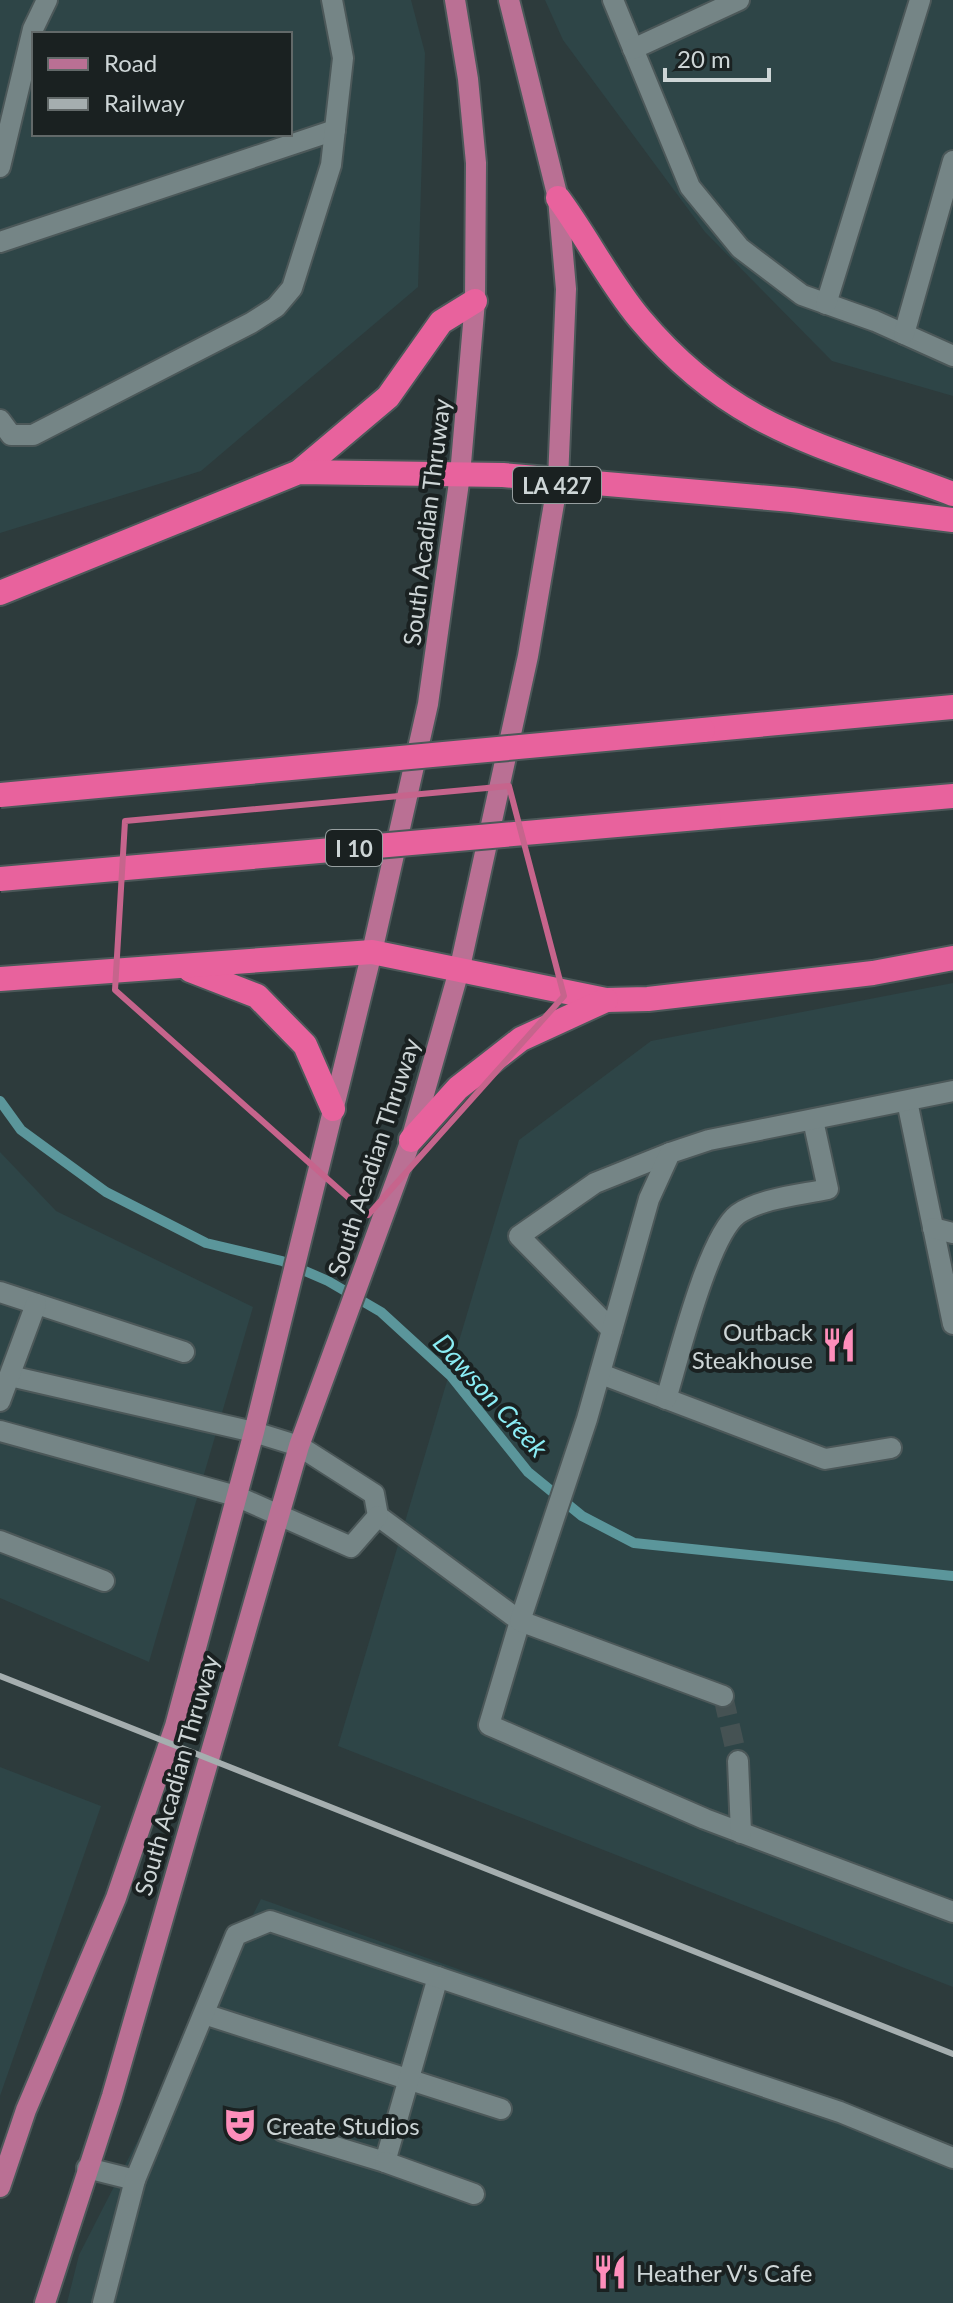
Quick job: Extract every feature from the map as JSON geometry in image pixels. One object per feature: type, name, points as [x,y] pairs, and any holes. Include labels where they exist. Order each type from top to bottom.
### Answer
[{"type":"highway","points":[[558,198],[639,317],[688,370],[757,419],[799,440],[953,494]]},
{"type":"highway","points":[[0,593],[299,472],[388,397],[441,322],[475,301]]},
{"type":"highway","points":[[299,472],[558,480],[792,500],[953,520]]},
{"type":"highway","points":[[0,795],[953,707]]},
{"type":"highway","name":"I 10","points":[[0,879],[953,796]]},
{"type":"highway","points":[[0,979],[372,952],[460,967],[606,1000],[648,999],[873,973],[953,958]]},
{"type":"highway","points":[[184,968],[257,996],[305,1045],[333,1109]]},
{"type":"highway","points":[[411,1140],[458,1088],[521,1039],[606,1000]]},
{"type":"main road","name":"South Acadian Thruway","points":[[0,2187],[26,2110],[116,1898],[158,1782],[254,1432],[372,952],[428,704],[460,475],[475,301],[476,163],[468,79],[455,0]]},
{"type":"main road","name":"South Acadian Thruway","points":[[45,2303],[112,2096],[299,1446],[411,1140],[460,967],[528,656],[558,480],[566,289],[558,198],[509,0]]},
{"type":"lane","points":[[32,32],[47,0]]},
{"type":"lane","points":[[0,420],[11,435],[33,435],[251,323],[276,307],[292,288],[331,165],[343,58],[332,0]]},
{"type":"lane","points":[[613,0],[690,187],[740,248],[802,295],[953,356]]},
{"type":"lane","points":[[633,49],[739,0]]},
{"type":"lane","points":[[826,304],[920,0]]},
{"type":"lane","points":[[0,167],[32,33]]},
{"type":"lane","points":[[0,242],[335,130]]},
{"type":"lane","points":[[904,334],[953,161]]},
{"type":"lane","points":[[612,1330],[519,1236],[595,1183],[670,1153],[709,1140],[953,1091]]},
{"type":"lane","points":[[907,1101],[943,1231],[953,1324]]},
{"type":"lane","points":[[666,1399],[713,1252],[737,1215],[766,1203],[828,1189],[813,1120]]},
{"type":"lane","points":[[670,1153],[649,1199],[601,1374],[533,1579],[489,1725],[741,1833],[953,1912]]},
{"type":"lane","points":[[0,1292],[184,1352]]},
{"type":"lane","points":[[0,1401],[36,1304]]},
{"type":"lane","points":[[601,1374],[825,1459],[891,1448]]},
{"type":"lane","points":[[10,1376],[254,1432],[299,1446],[374,1494],[378,1516],[520,1621],[723,1696]]},
{"type":"lane","points":[[0,1431],[236,1496],[351,1547],[378,1516]]},
{"type":"lane","points":[[0,1541],[104,1581]]},
{"type":"lane","points":[[738,1761],[741,1833]]},
{"type":"lane","points":[[103,2303],[135,2180],[236,1935],[270,1921],[840,2112],[953,2158]]},
{"type":"lane","points":[[385,2162],[438,1977]]},
{"type":"lane","points":[[204,2014],[501,2109]]},
{"type":"lane","points":[[283,2131],[385,2162],[474,2194]]},
{"type":"lane","points":[[87,2168],[135,2180]]},
{"type":"highlighted area","points":[[509,786],[564,996],[368,1215],[115,990],[125,821]]},
{"type":"shaded area","points":[[0,0],[411,0],[425,53],[418,287],[201,471],[0,533]]},
{"type":"shaded area","points":[[545,0],[953,0],[953,396],[832,361],[705,232],[563,40]]},
{"type":"shaded area","points":[[953,983],[953,1987],[338,1746],[519,1140],[651,1041]]},
{"type":"shaded area","points":[[0,1152],[56,1211],[253,1307],[149,1662],[0,1598]]},
{"type":"shaded area","points":[[0,1767],[101,1806],[0,2096]]},
{"type":"shaded area","points":[[261,1899],[953,2145],[953,2303],[67,2303],[79,2255]]},
{"type":"waterway","name":"Dawson Creek","points":[[0,1101],[21,1130],[106,1192],[206,1243],[282,1261],[328,1281],[381,1312],[451,1376],[528,1472],[582,1516],[634,1543],[953,1576]]},
{"type":"tunnel","points":[[723,1696],[738,1761]]},
{"type":"railway","points":[[0,1676],[953,2054]]},
{"type":"place","name":"Outback Steakhouse","points":[[839,1345]]},
{"type":"place","name":"Create Studios","points":[[240,2125]]},
{"type":"place","name":"Heather V's Cafe","points":[[610,2272]]}]
